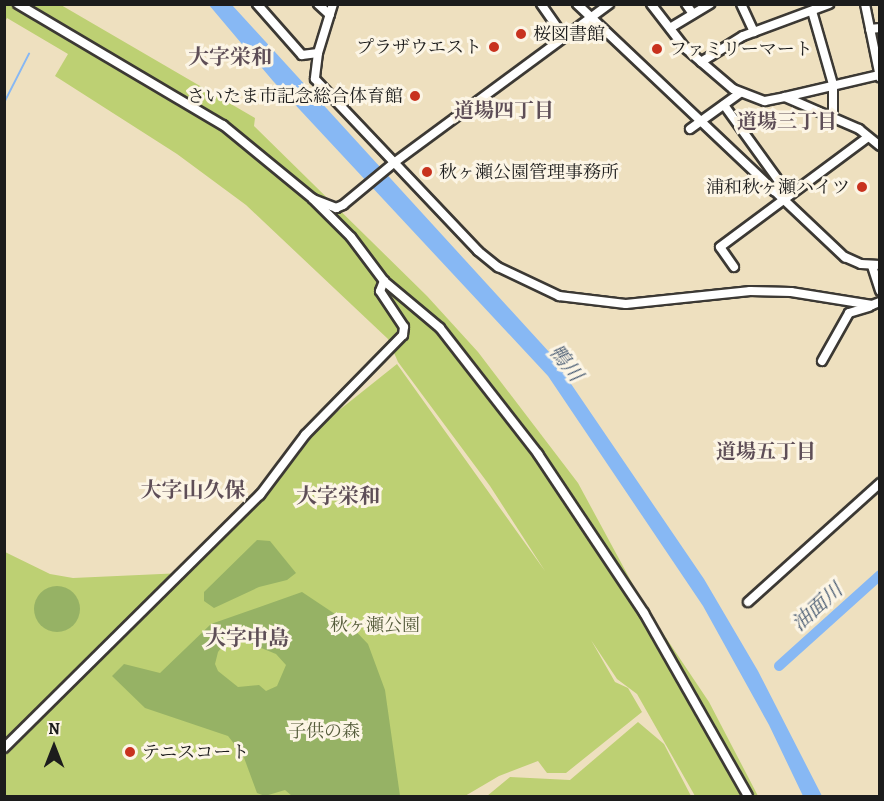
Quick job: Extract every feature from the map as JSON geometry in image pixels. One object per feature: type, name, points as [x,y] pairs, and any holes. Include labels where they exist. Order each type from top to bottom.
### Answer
[{"type":"street","points":[[18,4],[223,125],[313,199],[346,232],[384,281],[440,328],[538,454],[644,613],[748,796]]},
{"type":"street","points":[[256,4],[303,55],[318,53]]},
{"type":"street","points":[[318,4],[330,15]]},
{"type":"street","points":[[333,4],[318,53],[315,79],[477,251],[498,267],[559,296],[639,304],[750,291],[791,292],[876,303]]},
{"type":"street","points":[[540,4],[564,37]]},
{"type":"street","points":[[577,4],[845,257],[876,265],[879,291]]},
{"type":"street","points":[[313,199],[336,208],[361,191],[550,42],[564,37],[609,4]]},
{"type":"street","points":[[651,4],[700,62],[740,93],[765,102],[833,84],[879,76],[865,4]]},
{"type":"street","points":[[686,4],[693,14]]},
{"type":"street","points":[[670,28],[710,4]]},
{"type":"street","points":[[741,4],[754,32]]},
{"type":"street","points":[[700,62],[754,32],[807,9],[829,4]]},
{"type":"street","points":[[807,9],[833,84],[833,117]]},
{"type":"street","points":[[870,29],[879,28]]},
{"type":"street","points":[[690,129],[740,93]]},
{"type":"street","points":[[785,97],[833,117],[879,146]]},
{"type":"street","points":[[724,105],[781,184],[774,191]]},
{"type":"street","points":[[734,267],[720,248],[868,137]]},
{"type":"street","points":[[4,748],[260,495],[305,435],[403,335],[404,327],[380,291],[384,281]]},
{"type":"street","points":[[822,362],[849,313],[876,303]]},
{"type":"street","points":[[748,602],[879,483]]},
{"type":"green space","name":"秋ヶ瀬公園","points":[[5,5],[61,5],[255,118],[254,126],[427,296],[478,352],[578,483],[644,605],[709,702],[758,796],[695,796],[637,694],[617,679],[591,640],[615,682],[628,688],[642,712],[566,773],[547,773],[538,761],[499,776],[465,796],[5,796],[5,552],[50,574],[73,578],[183,573],[242,515],[308,435],[397,364],[545,571],[490,486],[398,362],[388,339],[246,205],[177,154],[55,76],[68,54],[7,18],[5,22]]},
{"type":"green space","points":[[257,540],[270,541],[296,573],[287,580],[259,587],[214,608],[204,601],[204,592]]},
{"type":"green space","points":[[57,586],[73,593],[80,609],[73,625],[57,632],[41,625],[34,609],[41,593]]},
{"type":"green space","name":"子供の森","points":[[302,592],[347,622],[368,644],[385,690],[400,796],[292,796],[285,790],[265,796],[257,793],[243,755],[228,736],[145,708],[112,676],[124,664],[160,673],[211,624]],"holes":[[[237,638],[276,654],[286,665],[277,686],[266,691],[259,685],[238,687],[218,671],[215,664],[218,652],[224,644]]]},
{"type":"green space","points":[[638,722],[664,744],[691,796],[487,796],[510,777],[570,780]]},
{"type":"water","points":[[209,5],[232,5],[550,353],[704,579],[758,671],[822,796],[803,796],[769,725],[703,606],[548,376],[273,81]]},
{"type":"waterway","points":[[4,103],[29,54]]},
{"type":"waterway","name":"油面川","points":[[779,666],[880,575]]},
{"type":"place","name":"桜図書館","points":[[521,34]]},
{"type":"place","name":"プラザウエスト","points":[[494,47]]},
{"type":"place","name":"ファミリーマート","points":[[657,49]]},
{"type":"place","name":"さいたま市記念総合体育館","points":[[415,96]]},
{"type":"place","name":"秋ヶ瀬公園管理事務所","points":[[427,172]]},
{"type":"place","name":"浦和秋ヶ瀬ハイツ","points":[[862,187]]},
{"type":"place","name":"テニスコート","points":[[130,752]]},
{"type":"district","name":"大字栄和","points":[[230,57]]},
{"type":"district","name":"道場四丁目","points":[[504,110]]},
{"type":"district","name":"道場三丁目","points":[[787,121]]},
{"type":"district","name":"道場五丁目","points":[[766,451]]},
{"type":"district","name":"大字山久保","points":[[193,490]]},
{"type":"district","name":"大字栄和","points":[[338,496]]},
{"type":"district","name":"大字中島","points":[[247,638]]},
{"type":"water label","name":"鴨川","points":[[566,363]]}]
